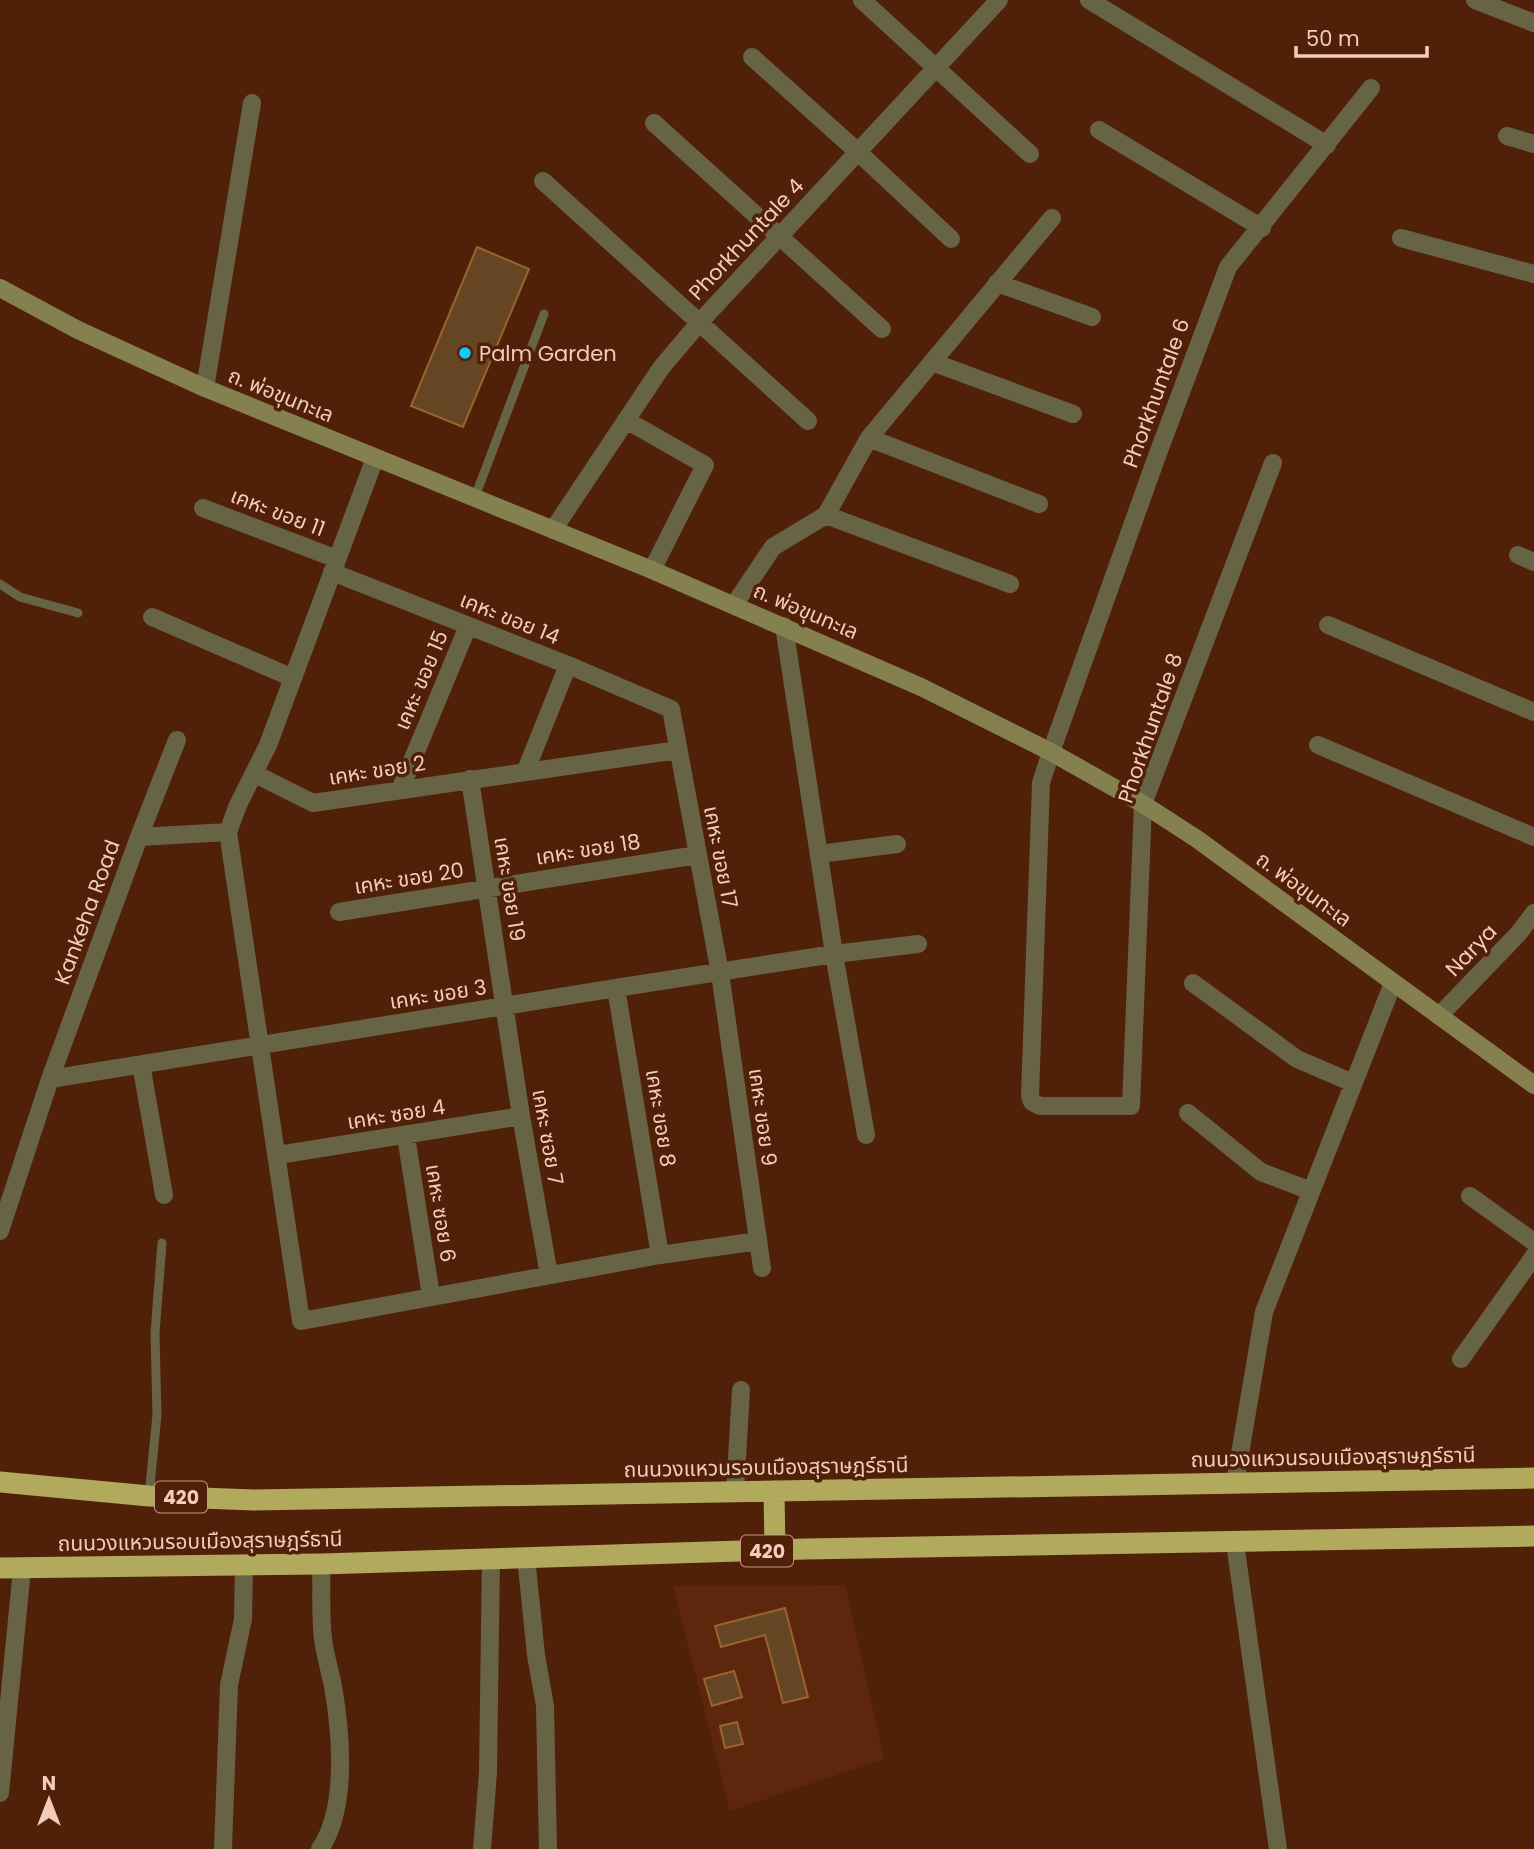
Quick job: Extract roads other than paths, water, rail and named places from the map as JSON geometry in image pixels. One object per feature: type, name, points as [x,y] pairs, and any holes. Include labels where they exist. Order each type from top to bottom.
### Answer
[{"type":"highway","name":"ถนนวงแหวนรอบเมืองสุราษฎร์ธานี","points":[[0,1482],[149,1496],[254,1500],[1534,1478]]},
{"type":"highway","points":[[774,1491],[775,1550]]},
{"type":"highway","name":"ถนนวงแหวนรอบเมืองสุราษฎร์ธานี","points":[[0,1568],[321,1564],[775,1550],[1534,1536]]},
{"type":"street","points":[[862,0],[1030,154]]},
{"type":"street","name":"Phorkhuntale 4","points":[[553,530],[661,368],[699,323],[999,0]]},
{"type":"street","points":[[1089,0],[1326,145]]},
{"type":"street","points":[[1475,0],[1534,23]]},
{"type":"street","points":[[752,57],[951,239]]},
{"type":"street","name":"Phorkhuntale 6","points":[[1131,1106],[1040,1106],[1032,1102],[1030,1096],[1041,783],[1157,456],[1228,267],[1262,228],[1371,88]]},
{"type":"street","points":[[205,388],[252,103]]},
{"type":"street","points":[[654,123],[882,329]]},
{"type":"street","points":[[1099,130],[1262,228]]},
{"type":"street","points":[[1507,136],[1534,144]]},
{"type":"street","points":[[542,181],[808,421]]},
{"type":"street","points":[[734,605],[773,547],[826,515],[869,438],[1052,218]]},
{"type":"street","points":[[1401,238],[1534,274]]},
{"type":"street","points":[[998,284],[1093,317]]},
{"type":"street","name":"ถ. พ่อขุนทะเล","points":[[0,288],[78,330],[205,388],[784,626],[921,687],[1051,752],[1143,804],[1197,839],[1534,1085]]},
{"type":"street","points":[[932,362],[1073,414]]},
{"type":"street","points":[[626,419],[705,465],[652,570]]},
{"type":"street","points":[[869,438],[1039,504]]},
{"type":"street","points":[[375,458],[293,678],[229,832],[301,1321],[660,1255],[758,1241]]},
{"type":"street","name":"Phorkhuntale 8","points":[[1131,1106],[1143,804],[1273,463]]},
{"type":"street","name":"เคหะ ขอย 11","points":[[203,508],[334,565]]},
{"type":"street","points":[[826,515],[1010,583]]},
{"type":"street","name":"เคหะ ขอย 14","points":[[334,565],[468,626],[671,709]]},
{"type":"street","points":[[152,617],[293,678]]},
{"type":"street","points":[[1328,625],[1534,712]]},
{"type":"street","name":"เคหะ ขอย 15","points":[[400,790],[468,626]]},
{"type":"street","points":[[784,626],[834,954],[866,1135]]},
{"type":"street","points":[[526,771],[568,665]]},
{"type":"street","name":"เคหะ ขอย 17","points":[[671,709],[720,973]]},
{"type":"street","points":[[139,837],[177,740]]},
{"type":"street","points":[[1318,746],[1534,837]]},
{"type":"street","points":[[470,779],[678,750]]},
{"type":"street","name":"เคหะ ขอย 2","points":[[255,774],[313,803],[470,779]]},
{"type":"street","name":"เคหะ ขอย 19","points":[[470,779],[504,1007]]},
{"type":"street","name":"Kankeha Road","points":[[0,1231],[50,1079],[139,837],[229,832]]},
{"type":"street","points":[[818,854],[897,844]]},
{"type":"street","name":"เคหะ ขอย 18","points":[[487,889],[697,855]]},
{"type":"street","name":"เคหะ ขอย 20","points":[[339,912],[487,889]]},
{"type":"street","name":"Narya","points":[[1439,1016],[1518,934],[1534,913]]},
{"type":"street","name":"เคหะ ขอย 3","points":[[50,1079],[834,954],[918,944]]},
{"type":"street","name":"เคหะ ขอย 9","points":[[720,973],[762,1268]]},
{"type":"street","points":[[1193,983],[1297,1059],[1353,1083]]},
{"type":"street","points":[[1235,1483],[1264,1312],[1393,983]]},
{"type":"street","name":"เคหะ ขอย 8","points":[[616,988],[660,1255]]},
{"type":"street","name":"เคหะ ซอย 7","points":[[504,1007],[549,1275]]},
{"type":"street","points":[[141,1064],[164,1195]]},
{"type":"street","points":[[1188,1113],[1261,1172],[1311,1191]]},
{"type":"street","name":"เคหะ ซอย 4","points":[[278,1155],[521,1116]]},
{"type":"street","name":"เคหะ ซอย 6","points":[[406,1136],[431,1296]]},
{"type":"street","points":[[1470,1196],[1534,1242]]},
{"type":"street","points":[[1461,1359],[1534,1256]]},
{"type":"street","points":[[735,1492],[741,1390]]},
{"type":"street","points":[[1235,1543],[1278,1849]]},
{"type":"street","points":[[526,1557],[536,1655],[545,1706],[548,1849]]},
{"type":"street","points":[[482,1849],[488,1772],[491,1558]]},
{"type":"street","points":[[320,1849],[336,1812],[339,1749],[336,1708],[323,1641],[321,1564]]},
{"type":"street","points":[[223,1849],[229,1685],[243,1619],[244,1565]]},
{"type":"street","points":[[0,1793],[22,1569]]},
{"type":"lane","points":[[475,498],[544,314]]},
{"type":"lane","points":[[0,584],[20,597],[78,613]]},
{"type":"lane","points":[[149,1496],[157,1415],[155,1333],[162,1243]]},
{"type":"place","name":"Palm Garden","points":[[465,353]]}]
